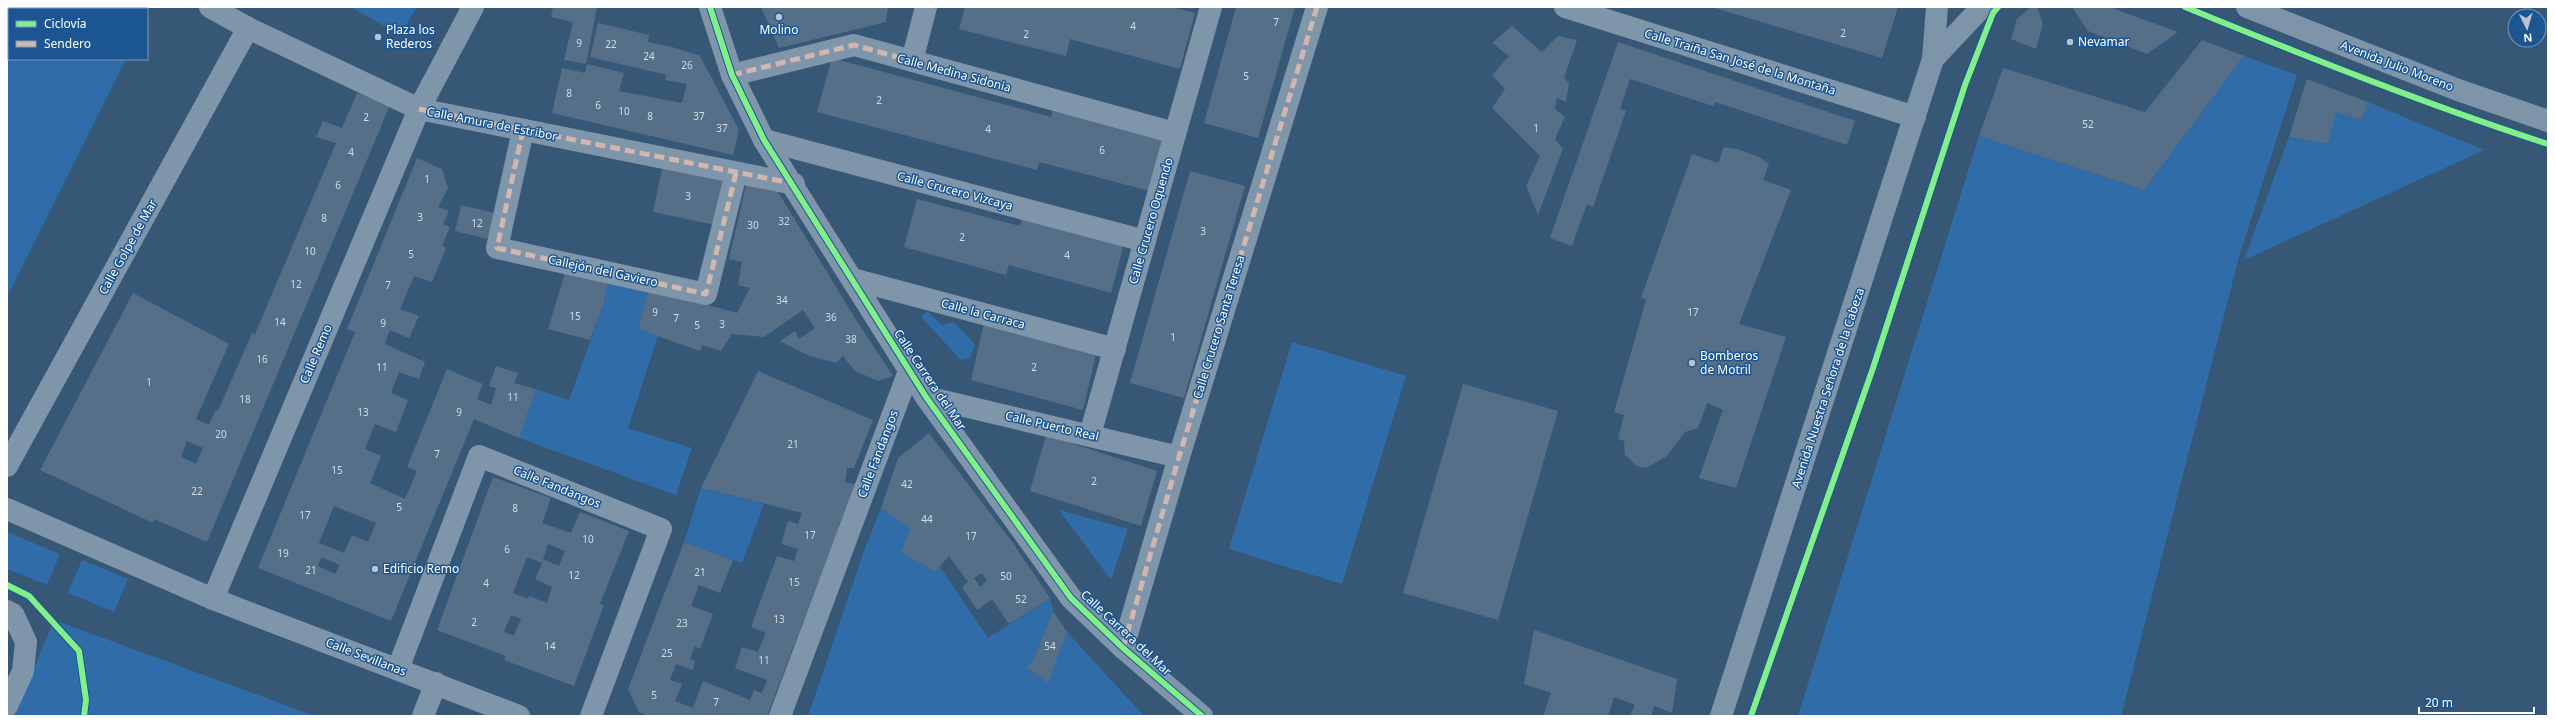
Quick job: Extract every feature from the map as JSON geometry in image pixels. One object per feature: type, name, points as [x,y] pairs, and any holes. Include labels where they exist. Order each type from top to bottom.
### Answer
[{"type":"highway","name":"Avenida Nuestra Señora de la Cabeza","points":[[1721,716],[1933,60],[1937,7]]},
{"type":"highway","name":"Avenida Nuestra Señora de la Cabeza","points":[[1933,60],[1982,7]]},
{"type":"highway","name":"Avenida Julio Moreno","points":[[2247,7],[2458,90],[2548,121]]},
{"type":"street","name":"Calle Amura de Estribor","points":[[210,7],[248,28],[419,109],[794,184]]},
{"type":"street","name":"Calle Remo","points":[[213,599],[419,109],[473,7]]},
{"type":"street","name":"Calle Carrera del Mar","points":[[710,7],[732,75],[764,140],[794,184],[926,397],[1071,598],[1123,648],[1202,716]]},
{"type":"street","points":[[912,61],[926,7]]},
{"type":"street","name":"Calle Crucero Oquendo","points":[[1090,435],[1211,7]]},
{"type":"street","name":"Calle Crucero Santa Teresa","points":[[1123,648],[1179,457],[1317,7]]},
{"type":"street","name":"Calle Traiña San José de la Montaña","points":[[1565,7],[1915,117]]},
{"type":"street","name":"Calle Golpe de Mar","points":[[7,466],[248,28]]},
{"type":"street","name":"Calle Medina Sidonia","points":[[732,75],[854,45],[1175,134]]},
{"type":"street","name":"Callejón del Gaviero","points":[[523,130],[497,248],[706,294],[736,172]]},
{"type":"street","name":"Calle Crucero Vizcaya","points":[[764,140],[1145,241]]},
{"type":"street","name":"Calle la Carraca","points":[[852,279],[1114,349]]},
{"type":"street","name":"Calle Fandangos","points":[[780,716],[909,371]]},
{"type":"street","name":"Calle Puerto Real","points":[[926,397],[1179,457]]},
{"type":"street","name":"Calle Fandangos","points":[[398,669],[479,456],[661,529],[591,716]]},
{"type":"street","name":"Calle Sevillanas","points":[[7,509],[213,599],[519,716]]},
{"type":"street","points":[[7,611],[13,614],[26,642],[23,671],[7,706]]},
{"type":"street","points":[[423,716],[436,683]]},
{"type":"shaded area","points":[[7,7],[65,7],[66,8],[8,8],[8,60],[126,60],[7,297]]},
{"type":"shaded area","points":[[351,7],[417,7],[400,35]]},
{"type":"shaded area","points":[[2244,56],[2297,75],[2239,257],[2121,716],[1798,716],[1979,136],[2144,190]]},
{"type":"shaded area","points":[[2368,102],[2484,150],[2244,260],[2289,137],[2328,144],[2336,112],[2362,120]]},
{"type":"shaded area","points":[[608,280],[649,289],[638,329],[658,336],[628,428],[692,448],[676,495],[519,438],[536,389],[569,400],[604,303]]},
{"type":"shaded area","points":[[927,311],[942,325],[954,322],[975,344],[970,358],[961,360],[921,317]]},
{"type":"shaded area","points":[[1292,342],[1406,376],[1342,584],[1229,549]]},
{"type":"shaded area","points":[[701,488],[764,504],[742,563],[684,542]]},
{"type":"shaded area","points":[[881,508],[910,529],[901,552],[935,572],[940,567],[988,638],[1050,598],[1053,611],[1033,661],[1048,682],[1067,632],[1144,716],[808,716],[864,551]]},
{"type":"shaded area","points":[[1059,510],[1128,529],[1111,580]]},
{"type":"shaded area","points":[[7,532],[60,554],[47,585],[7,569]]},
{"type":"shaded area","points":[[82,560],[128,579],[114,612],[68,593]]},
{"type":"shaded area","points":[[54,620],[315,716],[14,716]]},
{"type":"building","points":[[553,7],[597,7],[586,64],[564,60],[573,22],[551,17]]},
{"type":"building","points":[[761,7],[888,7],[886,22],[779,48]]},
{"type":"building","points":[[965,7],[1172,7],[1195,13],[1180,69],[1070,39],[1066,56],[959,29]]},
{"type":"building","points":[[1236,7],[1295,7],[1258,138],[1204,123]]},
{"type":"building","points":[[1712,7],[1898,7],[1882,58]]},
{"type":"building","points":[[2031,7],[2037,7],[2043,24],[2036,49],[2011,39],[2017,19]]},
{"type":"building","points":[[2072,7],[2109,7],[2178,32],[2147,54],[2088,31]]},
{"type":"building","points":[[598,23],[649,35],[648,42],[672,47],[700,56],[739,130],[733,155],[552,113],[562,68],[585,73],[587,64],[624,73],[619,91],[682,103],[687,84],[665,80],[667,75],[590,57]]},
{"type":"building","points":[[1512,26],[1542,52],[1558,36],[1577,40],[1564,78],[1569,83],[1566,102],[1557,98],[1555,109],[1565,117],[1555,139],[1563,149],[1538,215],[1526,186],[1540,156],[1492,108],[1505,89],[1492,75],[1509,56],[1492,43]]},
{"type":"building","points":[[2202,40],[2244,56],[2144,190],[1979,136],[2003,68],[2145,112]]},
{"type":"building","points":[[1618,42],[1855,121],[1847,145],[1715,102],[1713,106],[1630,79],[1620,109],[1626,111],[1593,207],[1587,204],[1572,246],[1550,238]]},
{"type":"building","points":[[832,58],[1051,117],[1053,108],[1165,138],[1150,191],[1039,162],[1037,170],[817,112]]},
{"type":"building","points":[[2307,79],[2368,102],[2362,120],[2336,112],[2328,144],[2289,137]]},
{"type":"building","points":[[357,93],[390,105],[207,542],[154,519],[153,523],[40,470],[133,293],[229,344],[196,419],[209,425],[216,409],[218,411],[252,333],[255,334],[336,143],[316,137],[323,121],[342,128]],"holes":[[[187,441],[203,448],[196,464],[181,457]]]},
{"type":"building","points":[[1724,147],[1737,149],[1759,157],[1769,164],[1763,180],[1791,190],[1739,324],[1786,337],[1736,488],[1699,478],[1723,410],[1707,403],[1698,428],[1685,432],[1667,456],[1646,468],[1637,466],[1625,455],[1624,441],[1618,439],[1624,415],[1614,412],[1646,300],[1641,298],[1692,154],[1718,163]]},
{"type":"building","points":[[417,158],[442,169],[448,188],[438,207],[449,211],[443,224],[450,227],[442,246],[446,248],[432,282],[414,276],[400,309],[419,316],[409,338],[390,330],[385,344],[425,362],[419,379],[399,372],[391,393],[408,400],[396,432],[375,424],[365,449],[381,456],[370,483],[405,499],[417,471],[407,467],[447,369],[483,384],[477,399],[491,405],[496,388],[489,386],[496,366],[518,373],[514,383],[536,389],[519,438],[474,419],[391,621],[258,568],[355,332],[347,329]],"holes":[[[334,506],[376,523],[368,542],[352,535],[344,553],[319,543]],[[321,557],[340,565],[335,574],[318,566]]]},
{"type":"building","points":[[662,168],[724,181],[715,225],[653,212]]},
{"type":"building","points":[[1190,171],[1245,186],[1184,398],[1130,383]]},
{"type":"building","points":[[746,185],[778,192],[858,323],[893,376],[878,381],[855,371],[843,356],[836,363],[807,355],[780,341],[795,331],[799,339],[815,328],[803,310],[764,337],[732,334],[721,351],[702,345],[700,351],[638,329],[649,289],[737,313],[750,288],[738,285],[742,262],[729,259]]},
{"type":"building","points":[[917,199],[1020,226],[1022,217],[1124,244],[1111,293],[1009,265],[1006,275],[904,247]]},
{"type":"building","points":[[461,205],[499,214],[493,240],[455,231]]},
{"type":"building","points":[[566,270],[608,280],[604,303],[590,340],[548,329]]},
{"type":"building","points":[[984,323],[1096,354],[1083,410],[971,380]]},
{"type":"building","points":[[758,371],[873,420],[854,468],[847,468],[845,483],[856,484],[767,716],[649,716],[639,712],[628,689],[684,542],[733,560],[720,593],[699,585],[691,606],[713,614],[700,649],[695,646],[690,659],[695,661],[693,670],[676,664],[670,680],[682,684],[675,701],[693,708],[703,681],[750,700],[754,690],[762,693],[767,680],[735,668],[742,647],[758,652],[766,633],[751,627],[777,556],[794,561],[798,549],[781,544],[788,521],[798,524],[802,513],[701,488]]},
{"type":"building","points":[[1463,384],[1558,411],[1498,620],[1403,593]]},
{"type":"building","points":[[929,433],[1013,543],[1050,598],[1009,624],[992,599],[977,610],[962,587],[968,582],[949,556],[935,572],[901,552],[910,529],[881,508],[898,458]],"holes":[[[982,573],[987,581],[980,587],[974,578]]]},
{"type":"building","points":[[1046,435],[1157,471],[1141,526],[1030,491]]},
{"type":"building","points":[[493,477],[551,498],[542,523],[571,533],[580,512],[629,531],[600,604],[604,605],[574,686],[504,660],[506,656],[437,630]],"holes":[[[548,544],[565,551],[559,566],[543,559]],[[527,557],[542,563],[535,579],[552,587],[547,603],[529,596],[528,599],[513,593]],[[511,615],[521,619],[514,636],[504,632]]]},
{"type":"building","points":[[1053,611],[1067,632],[1048,683],[1026,667],[1033,661]]},
{"type":"building","points":[[1534,630],[1677,679],[1672,713],[1654,706],[1651,716],[1630,716],[1635,705],[1614,697],[1608,716],[1543,716],[1551,693],[1524,684]]},
{"type":"marked path","points":[[1123,648],[1179,457],[1317,7]]},
{"type":"marked path","points":[[732,75],[854,45],[912,61]]},
{"type":"marked path","points":[[419,109],[791,183]]},
{"type":"marked path","points":[[523,130],[497,248],[706,294],[736,173]]},
{"type":"cycle path","points":[[710,7],[732,75],[764,140],[926,397],[1071,598],[1123,648],[1202,716]]},
{"type":"cycle path","points":[[1751,716],[1873,368],[1965,85],[1993,13],[1998,7]]},
{"type":"cycle path","points":[[2185,7],[2456,113],[2548,144]]},
{"type":"cycle path","points":[[7,585],[29,596],[79,651],[86,700],[84,716]]},
{"type":"place","name":"Molino","points":[[779,17]]},
{"type":"place","name":"Plaza los Rederos","points":[[378,37]]},
{"type":"place","name":"Nevamar","points":[[2070,42]]},
{"type":"place","name":"Bomberos de Motril","points":[[1692,363]]},
{"type":"place","name":"Edificio Remo","points":[[375,569]]}]
